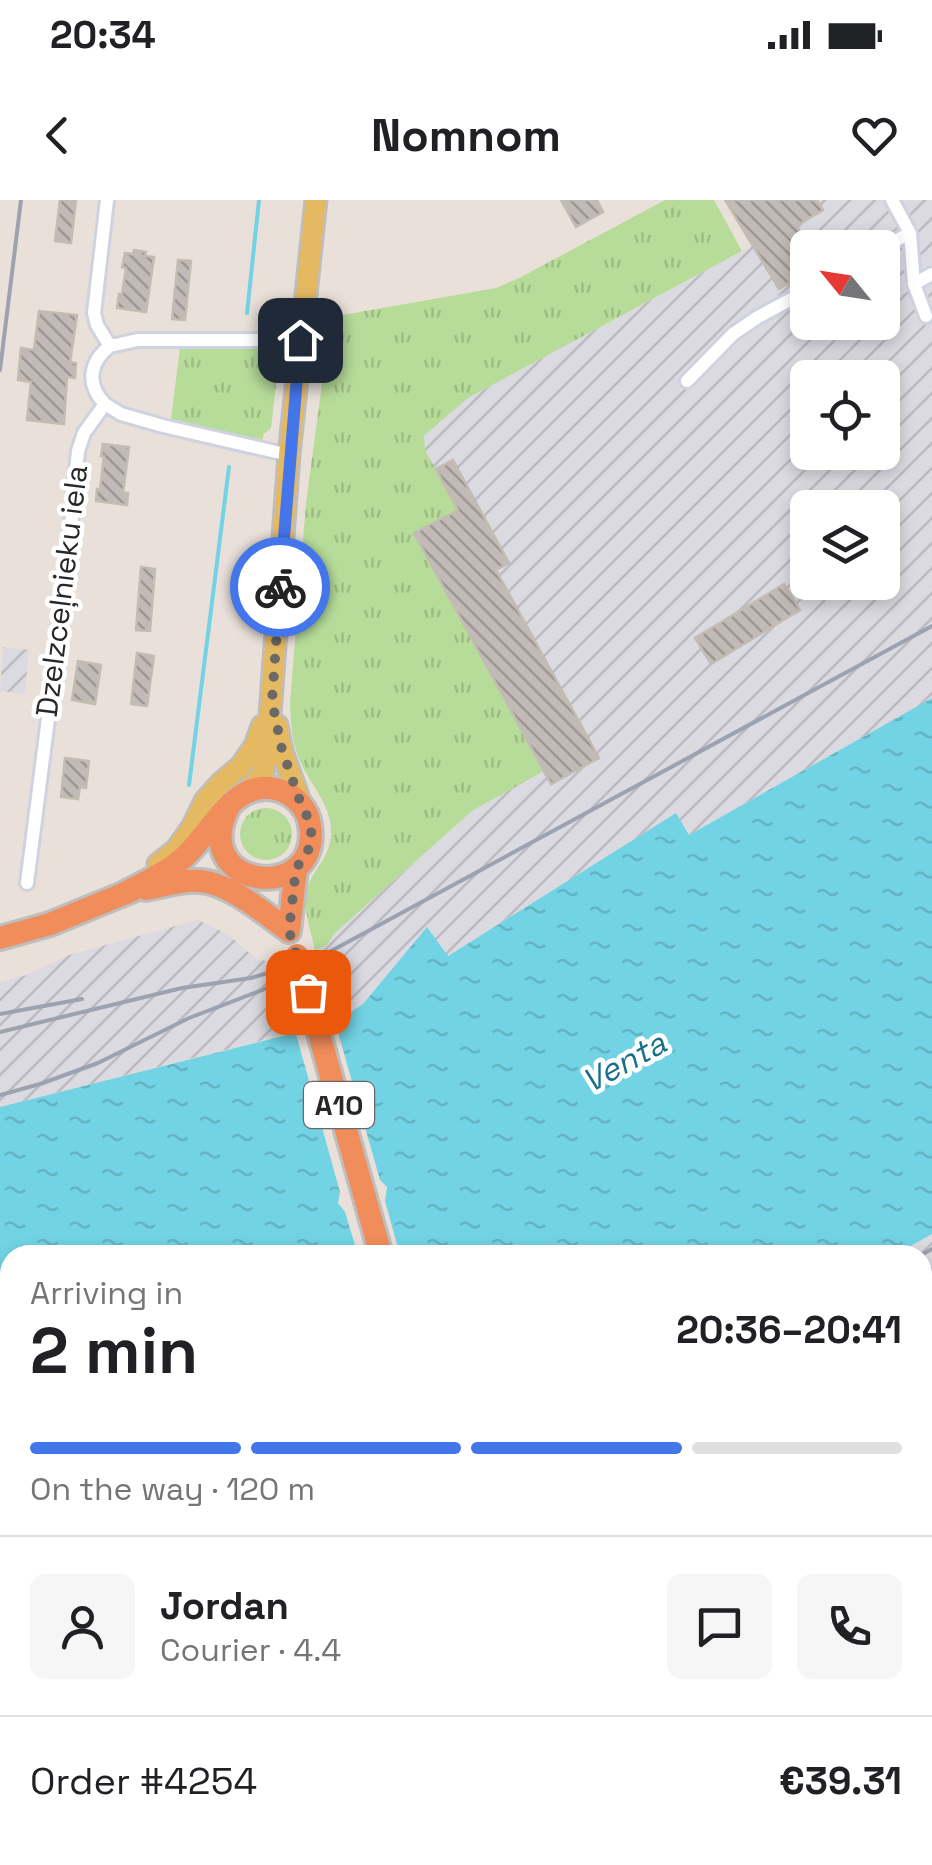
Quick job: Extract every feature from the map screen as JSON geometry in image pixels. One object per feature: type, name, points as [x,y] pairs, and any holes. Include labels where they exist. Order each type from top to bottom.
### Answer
[{"type":"highway","points":[[123,894],[180,862],[239,798],[266,787],[286,792],[301,804]]},
{"type":"highway","points":[[0,938],[50,924],[226,858],[220,840],[221,821],[239,798]]},
{"type":"highway","name":"A10","points":[[289,931],[296,868],[307,854],[312,837],[301,804]]},
{"type":"highway","name":"A10","points":[[226,858],[250,877],[289,931],[378,1245]]},
{"type":"highway","points":[[250,877],[266,880],[296,868]]},
{"type":"highway","points":[[123,894],[202,881],[221,886],[289,931]]},
{"type":"main road","points":[[239,798],[263,774],[272,701],[289,455],[316,200]]},
{"type":"main road","points":[[272,701],[282,750],[301,804]]},
{"type":"main road","points":[[123,894],[177,849],[194,826],[205,801],[242,766],[255,746],[272,701]]},
{"type":"street","points":[[107,200],[94,313],[110,346]]},
{"type":"street","points":[[892,200],[910,233],[914,284],[926,316]]},
{"type":"street","points":[[900,238],[910,233]]},
{"type":"street","points":[[914,284],[932,274]]},
{"type":"street","points":[[687,381],[733,334],[790,300]]},
{"type":"street","points":[[289,455],[121,414],[98,397],[92,375],[94,362],[110,346],[138,340],[300,340]]},
{"type":"street","name":"Dzelzceļnieku iela","points":[[27,884],[66,578],[78,450],[84,433],[105,404]]},
{"type":"shaded area","points":[[725,200],[932,200],[932,698],[689,835],[676,813],[447,956],[427,928],[363,1004],[335,1023],[315,950],[327,944],[472,811],[543,771],[414,533],[424,436],[468,398],[752,246]]},
{"type":"shaded area","points":[[3,647],[29,650],[25,694],[0,691]]},
{"type":"shaded area","points":[[198,920],[229,935],[256,959],[279,960],[295,1032],[0,1107],[0,982],[27,975],[69,955]]},
{"type":"shaded area","points":[[932,1234],[932,1245],[912,1245]]},
{"type":"green space","points":[[665,200],[714,200],[742,251],[468,398],[424,436],[425,450],[458,510],[415,534],[544,771],[472,811],[335,933],[327,945],[315,950],[306,896],[328,850],[330,822],[296,749],[290,703],[306,503],[331,317],[496,288]]},
{"type":"green space","points":[[180,347],[269,349],[278,367],[271,428],[262,441],[171,419]]},
{"type":"green space","points":[[266,808],[285,815],[292,834],[285,853],[266,860],[247,853],[240,834],[247,815]]},
{"type":"water","name":"Venta","points":[[932,698],[932,1234],[912,1245],[0,1245],[0,1107],[335,1023],[363,1004],[427,927],[448,956],[676,813],[689,835]]},
{"type":"pier","points":[[334,1018],[380,1180],[387,1187],[385,1201],[397,1245],[355,1245],[345,1212],[338,1203],[340,1192],[294,1027]]},
{"type":"building","points":[[60,200],[76,200],[71,243],[55,241]]},
{"type":"building","points":[[561,200],[597,200],[603,212],[576,227]]},
{"type":"building","points":[[725,200],[817,200],[823,210],[796,226],[799,230],[790,230],[790,282],[779,289]]},
{"type":"building","points":[[134,250],[154,257],[146,312],[117,308],[126,268],[122,267],[125,253],[133,254]]},
{"type":"building","points":[[178,260],[191,261],[185,320],[172,319]]},
{"type":"building","points":[[39,311],[77,315],[70,362],[76,363],[75,378],[67,377],[64,424],[27,420],[31,382],[18,380],[21,348],[34,350]]},
{"type":"building","points":[[103,444],[129,447],[123,493],[128,493],[127,505],[96,501]]},
{"type":"building","points":[[453,460],[509,563],[496,570],[599,758],[551,784],[414,533],[458,510],[436,469]]},
{"type":"building","points":[[141,567],[155,569],[150,631],[136,630]]},
{"type":"building","points":[[784,584],[790,600],[800,610],[711,664],[695,638]]},
{"type":"building","points":[[137,653],[154,656],[147,706],[131,704]]},
{"type":"building","points":[[78,661],[101,665],[95,704],[72,700]]},
{"type":"building","points":[[65,758],[89,761],[86,788],[80,787],[78,799],[61,797]]},
{"type":"waterway","points":[[247,313],[259,200]]},
{"type":"waterway","points":[[189,785],[229,467]]},
{"type":"railway","points":[[0,370],[21,200]]},
{"type":"railway","points":[[0,1032],[182,988],[251,978],[320,957],[932,626]]},
{"type":"railway","points":[[0,1095],[98,1063],[189,1018],[278,984]]},
{"type":"railway","points":[[0,1014],[82,999]]},
{"type":"way so far","points":[[280,587],[272,701],[282,750],[312,837],[307,854],[296,868],[289,931],[308,992]]},
{"type":"route","points":[[280,587],[300,340]]}]
